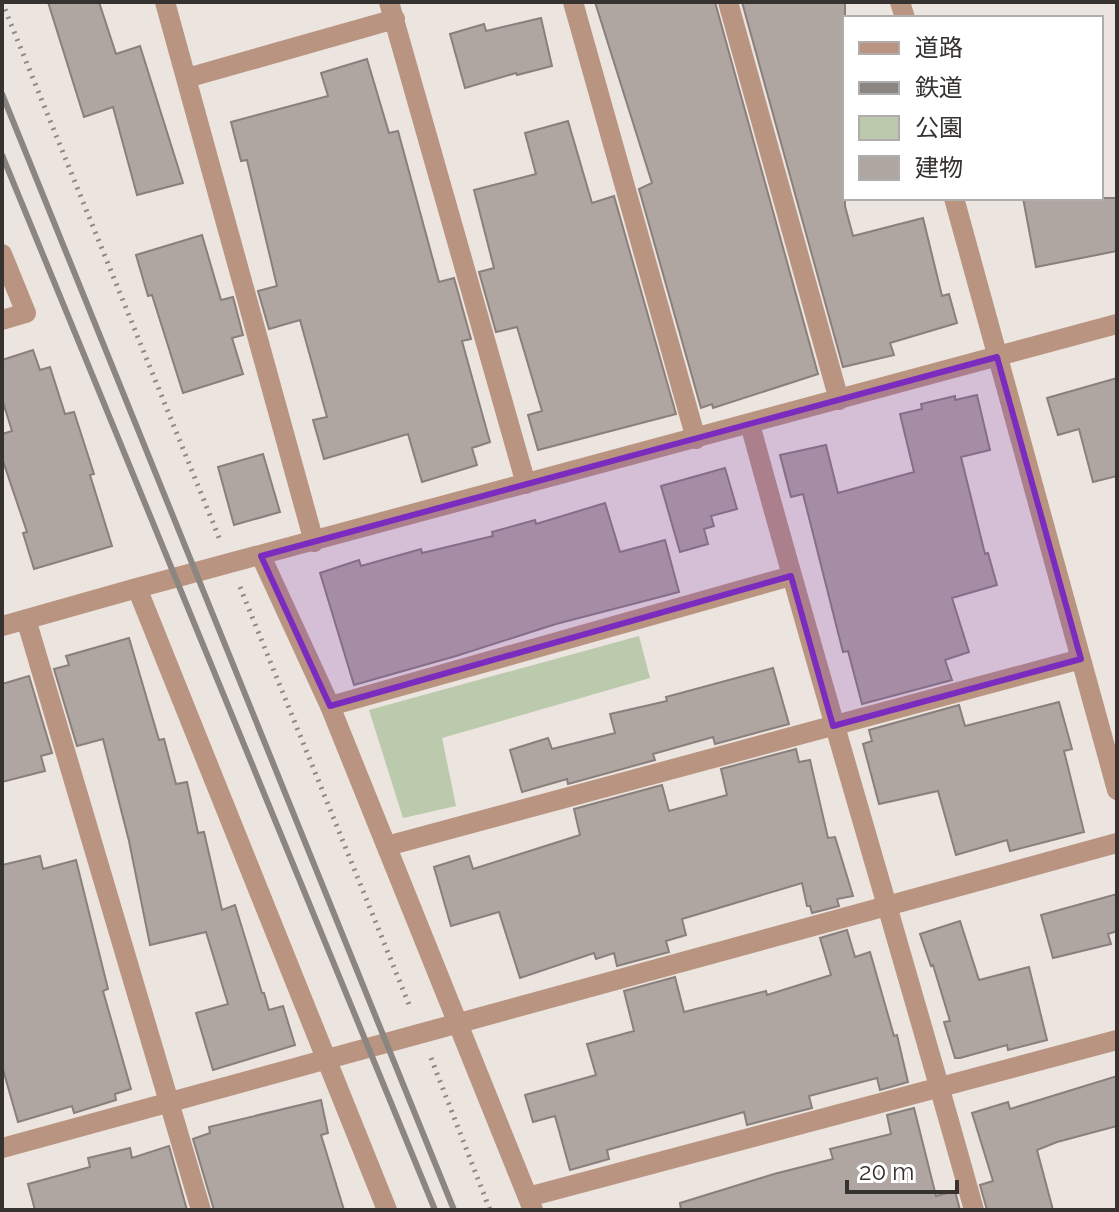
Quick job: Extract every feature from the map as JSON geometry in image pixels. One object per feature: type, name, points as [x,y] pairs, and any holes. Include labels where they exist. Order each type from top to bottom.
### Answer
[{"type":"street","points":[[165,2],[314,542]]},
{"type":"street","points":[[573,2],[696,439]]},
{"type":"street","points":[[728,2],[839,400]]},
{"type":"street","points":[[187,78],[392,10],[526,484]]},
{"type":"street","points":[[955,200],[1117,790]]},
{"type":"street","points":[[2,254],[26,313],[2,320]]},
{"type":"street","points":[[2,626],[1117,324]]},
{"type":"street","points":[[750,424],[833,726],[889,906],[974,1210]]},
{"type":"street","points":[[261,556],[330,706],[531,1204],[1117,1040]]},
{"type":"street","points":[[330,706],[791,576]]},
{"type":"street","points":[[137,588],[387,1210]]},
{"type":"street","points":[[26,619],[201,1210]]},
{"type":"street","points":[[387,846],[1081,659]]},
{"type":"street","points":[[2,1148],[1117,843]]},
{"type":"path","points":[[2,2],[222,544]]},
{"type":"path","points":[[238,582],[413,1016]]},
{"type":"path","points":[[426,1047],[490,1210]]},
{"type":"highlighted area","points":[[997,357],[1081,659],[833,726],[791,576],[330,706],[261,556]]},
{"type":"green space","points":[[639,636],[650,678],[442,738],[456,806],[403,818],[369,710]]},
{"type":"building","points":[[48,2],[99,2],[116,54],[140,46],[183,183],[137,195],[113,107],[84,117]]},
{"type":"building","points":[[595,2],[715,2],[818,374],[713,408],[712,404],[701,408],[639,189],[652,183]]},
{"type":"building","points":[[742,2],[845,2],[843,200],[853,236],[923,218],[942,296],[949,294],[957,323],[890,343],[894,355],[843,367]]},
{"type":"building","points":[[541,18],[552,66],[465,88],[450,34],[484,24],[486,31]]},
{"type":"building","points":[[367,59],[389,133],[398,131],[439,282],[454,278],[471,339],[462,341],[490,442],[472,448],[477,465],[422,482],[408,434],[324,459],[313,420],[327,417],[300,320],[269,329],[258,291],[277,286],[247,160],[241,161],[231,122],[328,96],[321,73]]},
{"type":"building","points":[[568,121],[592,203],[614,196],[676,414],[538,450],[528,415],[542,411],[517,327],[496,332],[479,272],[494,268],[474,190],[536,174],[525,133]]},
{"type":"building","points":[[1117,198],[1117,251],[1036,267],[1023,200]]},
{"type":"building","points":[[202,235],[221,300],[233,297],[243,335],[232,338],[243,374],[183,393],[136,255]]},
{"type":"building","points":[[33,350],[40,370],[50,367],[65,414],[74,412],[112,546],[34,569],[23,533],[27,532],[2,458],[2,434],[12,431],[2,399],[2,360]]},
{"type":"building","points":[[1117,378],[1117,476],[1093,482],[1079,429],[1058,435],[1047,398]]},
{"type":"building","points":[[977,395],[990,450],[961,457],[985,554],[988,553],[997,585],[952,598],[969,652],[945,660],[952,680],[862,704],[848,651],[843,652],[803,494],[791,497],[780,455],[826,445],[838,493],[914,472],[900,414],[922,409],[921,404],[955,396],[955,400]]},
{"type":"building","points":[[263,454],[280,512],[234,525],[218,467]]},
{"type":"building","points":[[725,468],[737,509],[711,516],[714,526],[704,529],[708,544],[680,552],[661,486]]},
{"type":"building","points":[[605,503],[620,552],[665,540],[679,592],[556,624],[354,685],[320,573],[359,560],[361,566],[421,549],[422,553],[493,536],[492,532],[535,520],[536,524]]},
{"type":"building","points":[[129,638],[159,740],[164,739],[176,784],[187,782],[198,833],[204,832],[222,910],[235,905],[269,1010],[283,1006],[295,1045],[213,1070],[196,1013],[228,1004],[206,932],[150,945],[129,841],[103,739],[77,746],[54,669],[69,665],[66,656]]},
{"type":"building","points":[[773,668],[789,724],[715,744],[713,737],[653,754],[655,760],[568,784],[567,779],[522,792],[510,750],[548,738],[552,749],[615,733],[610,714],[667,701],[666,697]]},
{"type":"building","points":[[29,676],[52,753],[41,756],[45,771],[2,782],[2,684]]},
{"type":"building","points":[[1059,702],[1072,749],[1064,751],[1084,832],[1010,851],[1007,840],[956,855],[938,791],[879,804],[863,744],[872,741],[869,730],[959,705],[965,726]]},
{"type":"building","points":[[796,749],[799,762],[810,760],[828,838],[835,837],[853,896],[837,899],[839,906],[812,913],[810,906],[807,906],[802,883],[682,919],[686,935],[666,941],[669,952],[617,966],[614,953],[596,959],[594,953],[520,978],[499,912],[451,926],[434,867],[469,856],[473,869],[580,835],[574,809],[662,785],[669,811],[727,795],[721,769]]},
{"type":"building","points":[[40,856],[43,869],[76,860],[108,989],[103,991],[131,1089],[115,1094],[116,1100],[74,1113],[72,1106],[18,1122],[2,1066],[2,865]]},
{"type":"building","points":[[1117,894],[1117,931],[1108,934],[1111,944],[1053,958],[1041,915]]},
{"type":"building","points":[[960,921],[979,980],[1029,967],[1047,1040],[1008,1050],[1007,1045],[955,1058],[944,1022],[950,1021],[920,934]]},
{"type":"building","points":[[847,930],[855,957],[870,952],[894,1036],[897,1035],[908,1082],[880,1090],[877,1078],[809,1096],[812,1108],[747,1125],[744,1112],[607,1150],[609,1159],[570,1170],[555,1116],[533,1122],[525,1095],[596,1075],[587,1044],[634,1031],[624,991],[675,977],[684,1012],[766,991],[767,995],[831,975],[820,938]]},
{"type":"building","points":[[1117,1076],[1117,1126],[1037,1150],[1053,1210],[987,1210],[980,1185],[993,1181],[972,1113],[1008,1102],[1010,1109]]},
{"type":"building","points":[[321,1100],[328,1133],[321,1135],[344,1210],[214,1210],[193,1139],[210,1133],[209,1127]]},
{"type":"building","points":[[914,1108],[936,1196],[955,1191],[960,1210],[681,1210],[680,1203],[833,1159],[830,1149],[891,1134],[887,1115]]},
{"type":"building","points":[[169,1146],[187,1210],[35,1210],[28,1184],[90,1167],[88,1158],[130,1148],[132,1158]]},
{"type":"railway","points":[[2,94],[454,1210]]},
{"type":"railway","points":[[2,155],[435,1210]]}]
